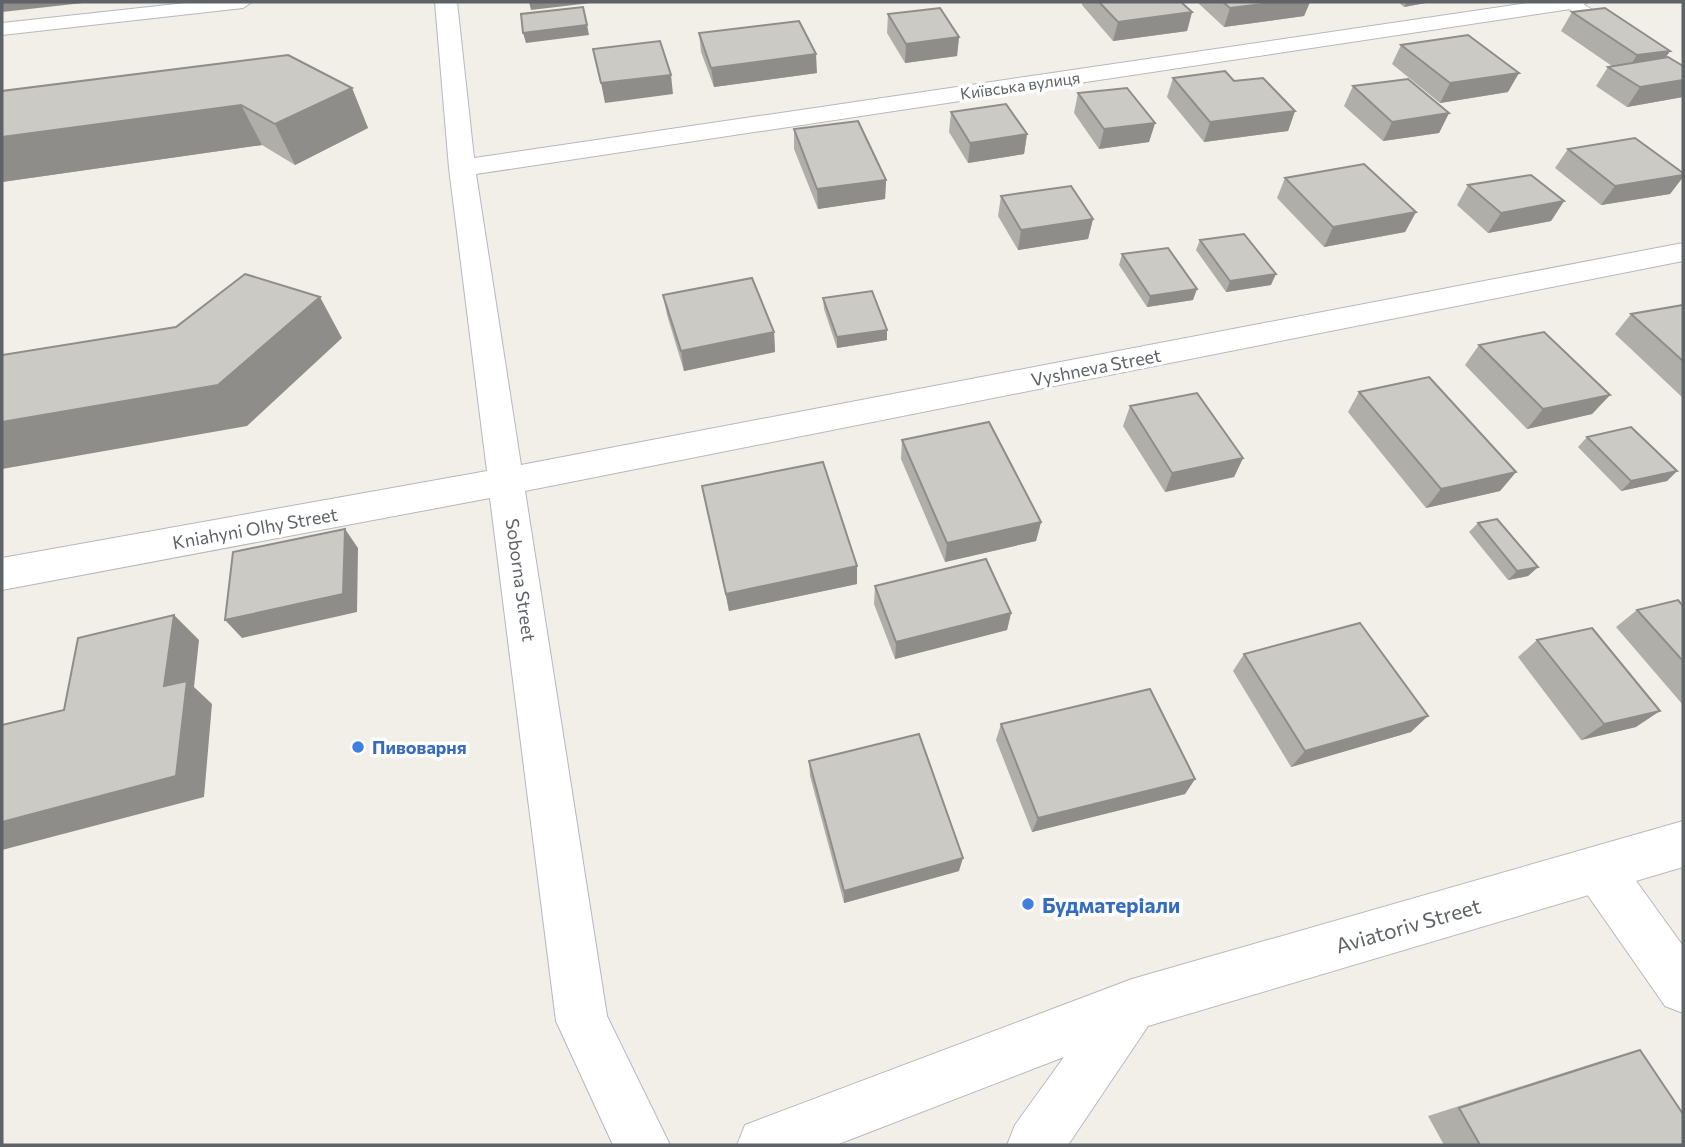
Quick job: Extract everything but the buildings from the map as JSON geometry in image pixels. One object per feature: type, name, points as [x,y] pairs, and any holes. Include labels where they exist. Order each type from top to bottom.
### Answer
[{"type":"street","name":"Soborna Street","points":[[446,2],[462,168],[582,1021],[642,1145]]},
{"type":"street","name":"Київська вулиця","points":[[462,168],[1573,2]]},
{"type":"street","name":"Vyshneva Street","points":[[508,481],[1683,252]]},
{"type":"street","name":"Kniahyni Olhy Street","points":[[2,574],[508,481]]},
{"type":"street","name":"Aviatoriv Street","points":[[765,1145],[1132,1005],[1683,844]]},
{"type":"street","points":[[1599,870],[1683,988]]},
{"type":"street","points":[[1035,1145],[1132,1005]]},
{"type":"lane","points":[[2,29],[243,2]]},
{"type":"lane","points":[[1573,2],[1683,76]]},
{"type":"place","name":"Пивоварня","points":[[358,747]]},
{"type":"place","name":"Будматеріали","points":[[1028,904]]}]
